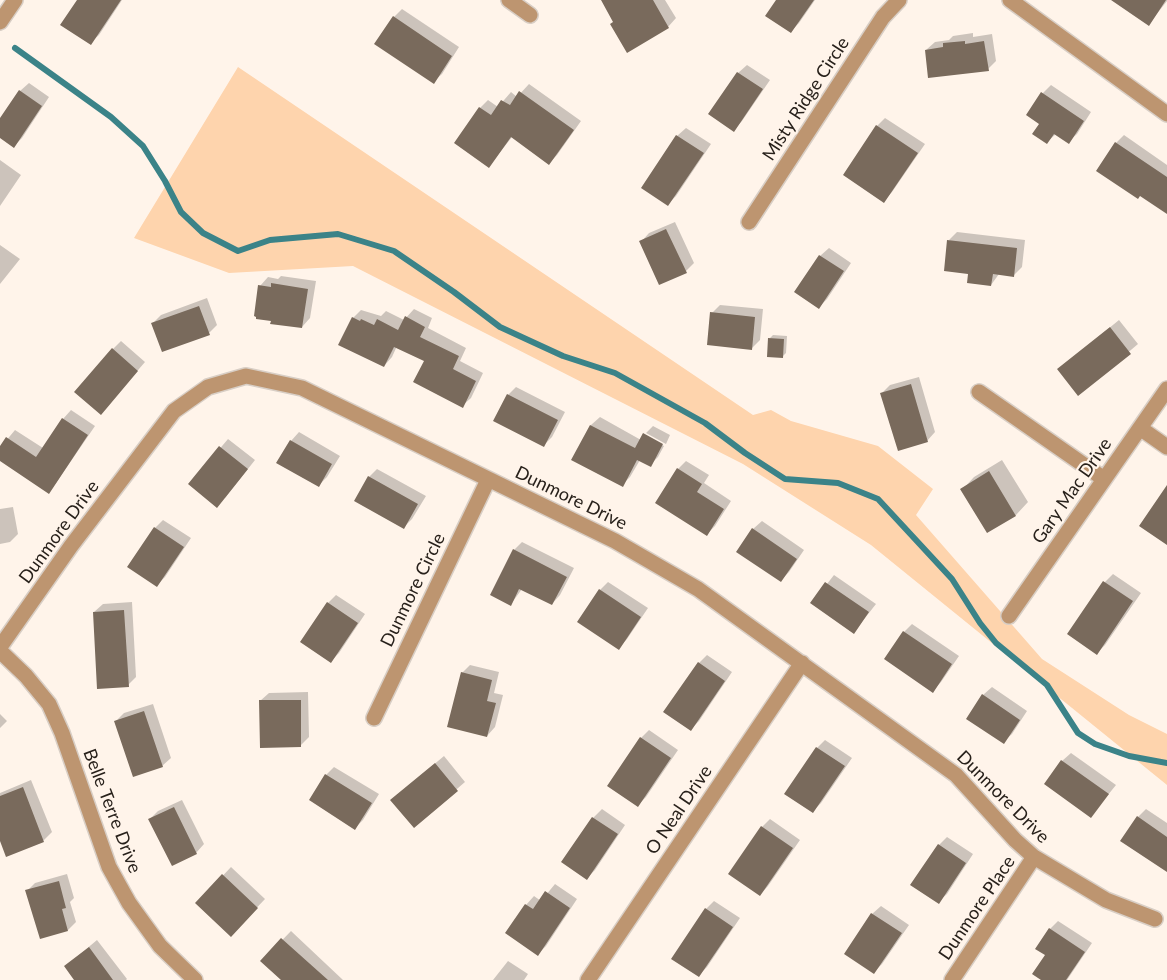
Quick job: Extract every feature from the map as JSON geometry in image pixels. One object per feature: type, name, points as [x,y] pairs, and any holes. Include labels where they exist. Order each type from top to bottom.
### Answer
[{"type":"street","points":[[0,22],[15,0]]},
{"type":"street","points":[[509,0],[530,15]]},
{"type":"street","name":"Misty Ridge Circle","points":[[749,222],[883,17],[899,0]]},
{"type":"street","points":[[1010,0],[1167,114]]},
{"type":"street","name":"Dunmore Drive","points":[[0,649],[71,546],[174,411],[208,387],[246,376],[302,388],[626,547],[698,589],[956,775],[1034,857],[1106,900],[1155,919]]},
{"type":"street","name":"Gary Mac Drive","points":[[1009,616],[1167,389]]},
{"type":"street","points":[[979,392],[1104,479]]},
{"type":"street","points":[[1140,428],[1167,447]]},
{"type":"street","name":"Dunmore Circle","points":[[374,718],[488,480]]},
{"type":"street","name":"Belle Terre Drive","points":[[0,649],[27,676],[49,704],[62,733],[109,867],[129,903],[160,946],[195,980]]},
{"type":"street","name":"O Neal Drive","points":[[588,980],[802,663]]},
{"type":"street","name":"Dunmore Place","points":[[952,980],[1034,857]]},
{"type":"shaded area","points":[[238,67],[753,415],[771,410],[791,421],[878,446],[933,489],[916,515],[1042,659],[1129,715],[1167,734],[1167,785],[871,545],[743,464],[353,266],[229,273],[134,238]]},
{"type":"building","points":[[77,0],[121,0],[91,45],[60,25]]},
{"type":"building","points":[[601,0],[653,0],[669,28],[627,53],[610,24],[613,22]]},
{"type":"building","points":[[776,0],[814,0],[791,33],[765,16]]},
{"type":"building","points":[[1111,0],[1166,0],[1149,26]]},
{"type":"building","points":[[393,16],[452,56],[434,84],[374,44]]},
{"type":"building","points":[[965,41],[965,44],[984,41],[989,71],[928,78],[925,50],[943,47],[943,43]]},
{"type":"building","points":[[737,72],[763,89],[734,132],[708,114]]},
{"type":"building","points":[[19,90],[42,106],[14,148],[0,138],[0,118]]},
{"type":"building","points":[[519,91],[574,130],[549,165],[511,137],[489,168],[454,143],[479,107],[491,115],[501,100],[510,105]]},
{"type":"building","points":[[1041,92],[1084,121],[1069,144],[1054,134],[1047,144],[1032,134],[1039,124],[1026,115]]},
{"type":"building","points":[[876,125],[918,153],[884,203],[843,175]]},
{"type":"building","points":[[676,135],[704,153],[668,206],[641,188]]},
{"type":"building","points":[[1115,142],[1167,177],[1167,214],[1140,196],[1138,199],[1096,171]]},
{"type":"building","points":[[666,229],[687,273],[659,285],[639,241]]},
{"type":"building","points":[[947,240],[1017,248],[1014,277],[993,274],[991,286],[967,283],[968,274],[944,271]]},
{"type":"building","points":[[819,255],[844,271],[819,309],[794,292]]},
{"type":"building","points":[[271,283],[308,289],[302,328],[270,324],[271,321],[256,319],[254,316],[258,285],[271,287]]},
{"type":"building","points":[[199,306],[210,335],[162,352],[151,323]]},
{"type":"building","points":[[710,312],[755,317],[752,350],[707,345]]},
{"type":"building","points":[[405,316],[425,327],[420,337],[459,356],[453,369],[476,381],[463,408],[413,382],[424,361],[394,347],[384,367],[338,345],[352,317],[374,325],[377,319],[398,330]]},
{"type":"building","points":[[1110,327],[1131,354],[1078,396],[1057,369]]},
{"type":"building","points":[[768,338],[784,339],[783,358],[767,357]]},
{"type":"building","points":[[112,348],[138,371],[101,415],[74,392]]},
{"type":"building","points":[[911,384],[928,442],[898,451],[880,393]]},
{"type":"building","points":[[507,394],[558,420],[544,447],[493,421]]},
{"type":"building","points":[[62,418],[88,435],[49,494],[0,461],[0,446],[6,437],[36,457]]},
{"type":"building","points":[[590,425],[635,448],[643,433],[663,444],[651,467],[637,460],[623,487],[571,460]]},
{"type":"building","points":[[290,440],[332,464],[319,487],[276,463]]},
{"type":"building","points":[[219,446],[248,469],[217,508],[188,484]]},
{"type":"building","points":[[677,468],[702,484],[697,492],[724,509],[707,536],[655,503]]},
{"type":"building","points":[[989,471],[1016,516],[987,533],[960,489]]},
{"type":"building","points":[[368,476],[418,504],[404,529],[354,501]]},
{"type":"building","points":[[1167,485],[1167,545],[1139,526]]},
{"type":"building","points":[[154,527],[184,547],[157,587],[127,567]]},
{"type":"building","points":[[752,528],[797,559],[781,582],[736,552]]},
{"type":"building","points":[[513,549],[567,577],[552,605],[519,589],[511,606],[490,595]]},
{"type":"building","points":[[1103,581],[1133,601],[1097,655],[1067,634]]},
{"type":"building","points":[[825,582],[869,612],[854,634],[810,603]]},
{"type":"building","points":[[599,589],[641,617],[619,650],[577,622]]},
{"type":"building","points":[[327,602],[358,623],[331,663],[300,642]]},
{"type":"building","points":[[124,610],[129,687],[97,689],[93,612]]},
{"type":"building","points":[[903,631],[952,664],[933,693],[884,659]]},
{"type":"building","points":[[698,662],[725,681],[691,731],[663,712]]},
{"type":"building","points":[[461,672],[492,680],[487,701],[496,703],[487,737],[447,727]]},
{"type":"building","points":[[982,694],[1020,720],[1004,744],[966,719]]},
{"type":"building","points":[[259,700],[301,700],[301,747],[260,748]]},
{"type":"building","points":[[144,711],[163,767],[133,777],[114,721]]},
{"type":"building","points":[[640,737],[671,758],[638,807],[607,786]]},
{"type":"building","points":[[816,747],[845,766],[813,813],[784,794]]},
{"type":"building","points":[[1061,760],[1109,794],[1091,818],[1044,784]]},
{"type":"building","points":[[435,763],[458,791],[414,828],[390,800]]},
{"type":"building","points":[[325,774],[372,803],[355,830],[309,800]]},
{"type":"building","points":[[23,787],[44,842],[6,857],[0,841],[0,796]]},
{"type":"building","points":[[174,807],[197,854],[172,866],[148,819]]},
{"type":"building","points":[[1137,816],[1167,837],[1167,872],[1120,841]]},
{"type":"building","points":[[592,817],[618,834],[587,880],[561,862]]},
{"type":"building","points":[[761,826],[793,848],[760,896],[728,874]]},
{"type":"building","points":[[938,844],[966,863],[939,904],[910,885]]},
{"type":"building","points":[[222,874],[258,908],[231,937],[195,903]]},
{"type":"building","points":[[59,881],[66,908],[62,909],[68,931],[40,939],[25,890]]},
{"type":"building","points":[[545,891],[570,908],[538,956],[505,933],[525,904],[533,909]]},
{"type":"building","points":[[705,908],[733,927],[699,977],[671,959]]},
{"type":"building","points":[[871,913],[902,933],[874,974],[844,954]]},
{"type":"building","points":[[1049,928],[1085,952],[1066,980],[1041,980],[1032,974],[1045,955],[1035,949]]},
{"type":"building","points":[[281,938],[328,980],[281,980],[260,961]]},
{"type":"building","points":[[89,947],[113,980],[74,980],[64,966]]},
{"type":"waterway","points":[[15,48],[111,117],[143,146],[181,212],[203,233],[238,251],[270,240],[338,234],[394,251],[500,327],[563,356],[615,373],[705,423],[785,479],[838,483],[878,499],[952,579],[980,623],[996,643],[1047,685],[1078,733],[1095,744],[1129,756],[1167,763]]}]
